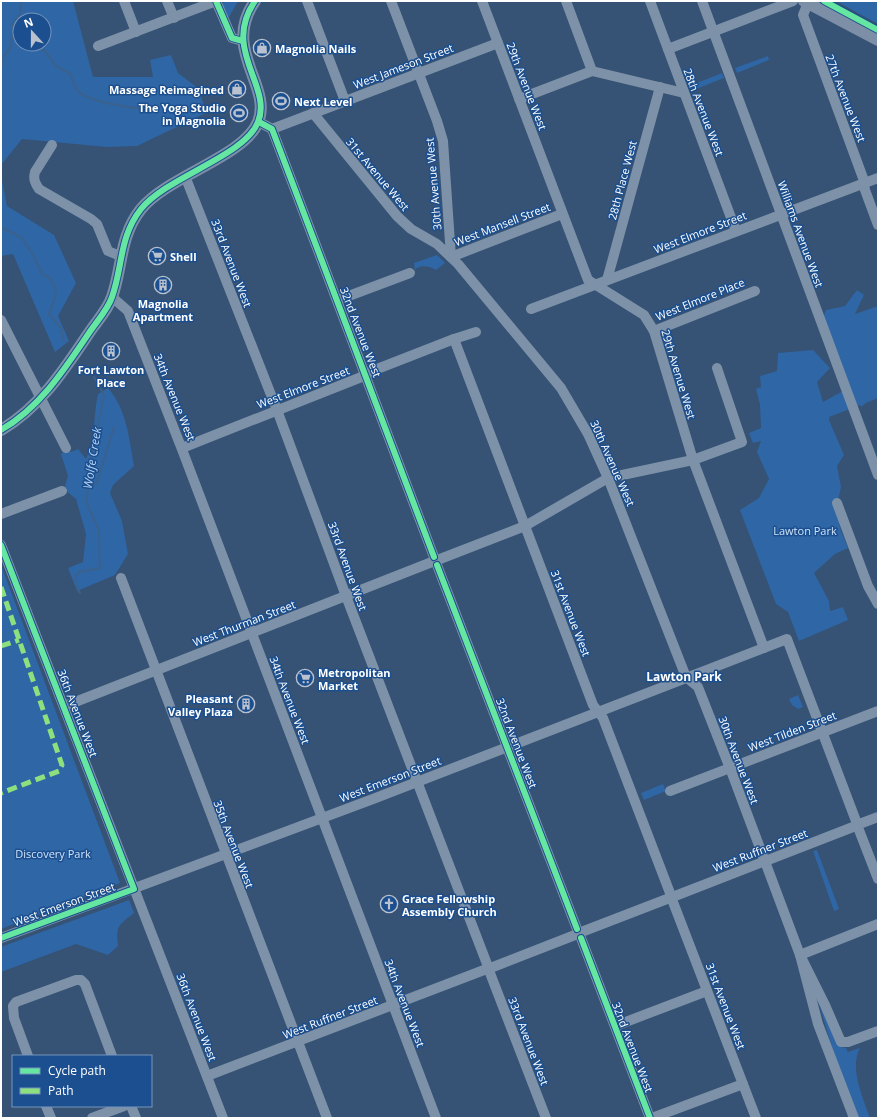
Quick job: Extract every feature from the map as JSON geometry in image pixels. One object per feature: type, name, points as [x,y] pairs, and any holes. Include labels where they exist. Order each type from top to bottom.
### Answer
[{"type":"main road","points":[[1,430],[26,412],[41,398],[80,348],[112,297],[120,256],[129,228],[141,209],[161,191],[245,140],[253,132],[259,122],[261,110],[260,96],[248,65],[243,41],[244,25],[255,1]]},
{"type":"main road","points":[[806,2],[878,40]]},
{"type":"street","points":[[124,1],[136,32]]},
{"type":"street","points":[[167,1],[174,18]]},
{"type":"street","points":[[98,46],[216,1],[232,38],[243,41]]},
{"type":"street","points":[[307,1],[345,101]]},
{"type":"street","name":"30th Avenue West","points":[[391,1],[437,121],[443,141],[451,257],[519,336],[561,388],[588,434],[608,478],[686,677],[698,687],[800,955],[825,1005],[841,1042],[848,1042],[878,1031]]},
{"type":"street","name":"29th Avenue West","points":[[482,1],[588,280],[644,315],[654,331],[693,460],[764,648]]},
{"type":"street","points":[[566,1],[592,71]]},
{"type":"street","name":"28th Avenue West","points":[[650,1],[736,231]]},
{"type":"street","name":"Williams Avenue West","points":[[702,1],[878,475]]},
{"type":"street","points":[[668,49],[793,1]]},
{"type":"street","name":"27th Avenue West","points":[[806,2],[802,15],[878,225]]},
{"type":"street","name":"West Jameson Street","points":[[272,129],[418,72],[498,43]]},
{"type":"street","points":[[519,99],[592,71],[684,93]]},
{"type":"street","name":"28th Place West","points":[[607,280],[660,87]]},
{"type":"street","name":"31st Avenue West","points":[[313,113],[397,216],[411,229],[437,244],[451,257]]},
{"type":"street","points":[[259,122],[272,129]]},
{"type":"street","name":"32nd Avenue West","points":[[272,129],[436,561],[651,1118]]},
{"type":"street","points":[[52,145],[46,157],[35,172],[33,177],[35,184],[39,189],[83,214],[97,224],[108,251],[120,256]]},
{"type":"street","name":"33rd Avenue West","points":[[185,176],[277,410],[346,596],[546,1118]]},
{"type":"street","name":"West Elmore Street","points":[[531,309],[878,178]]},
{"type":"street","name":"West Mansell Street","points":[[451,257],[562,214]]},
{"type":"street","points":[[338,300],[410,272]]},
{"type":"street","name":"West Elmore Place","points":[[654,331],[755,290]]},
{"type":"street","name":"34th Avenue West","points":[[112,297],[128,311],[182,448],[436,1118]]},
{"type":"street","points":[[1,320],[66,448]]},
{"type":"street","name":"West Elmore Street","points":[[182,448],[454,339],[476,332]]},
{"type":"street","name":"31st Avenue West","points":[[454,339],[593,705],[603,718],[756,1118]]},
{"type":"street","name":"West Thurman Street","points":[[65,706],[525,526],[608,478],[693,460],[742,442],[717,368]]},
{"type":"street","points":[[1,514],[62,491]]},
{"type":"street","points":[[837,503],[868,586],[878,604]]},
{"type":"street","name":"36th Avenue West","points":[[1,545],[65,706],[223,1118]]},
{"type":"street","name":"35th Avenue West","points":[[121,578],[225,855],[327,1118]]},
{"type":"street","name":"West Emerson Street","points":[[1,938],[225,855],[787,639],[822,733]]},
{"type":"street","name":"West Tilden Street","points":[[670,791],[878,711]]},
{"type":"street","points":[[822,733],[878,879]]},
{"type":"street","name":"West Ruffner Street","points":[[207,1076],[489,969],[878,817]]},
{"type":"street","points":[[800,955],[878,924]]},
{"type":"street","name":"30th Avenue West","points":[[800,955],[818,1024],[854,1118]]},
{"type":"street","points":[[28,1055],[13,1011],[16,1002],[71,982],[81,980],[85,984],[112,1055]]},
{"type":"street","points":[[615,1026],[707,991]]},
{"type":"street","points":[[651,1118],[743,1084]]},
{"type":"street","points":[[46,1107],[50,1118]]},
{"type":"street","points":[[92,1118],[121,1107]]},
{"type":"street","points":[[131,1107],[136,1118]]},
{"type":"green space","points":[[1,1],[73,1],[93,77],[153,77],[150,60],[171,55],[178,73],[199,89],[206,113],[137,146],[107,147],[22,139],[1,165]]},
{"type":"green space","points":[[227,1],[238,1],[228,19],[222,3]]},
{"type":"green space","points":[[836,1],[878,1],[878,24]]},
{"type":"green space","points":[[768,56],[769,60],[737,73],[735,68]]},
{"type":"green space","points":[[722,73],[724,78],[691,91],[689,86]]},
{"type":"green space","points":[[1,176],[7,206],[54,235],[76,283],[58,316],[69,341],[55,352],[13,254],[1,256]]},
{"type":"green space","points":[[437,255],[445,263],[436,270],[425,266],[419,267],[415,270],[414,263]]},
{"type":"green space","name":"Lawton Park","points":[[857,290],[864,295],[855,314],[878,306],[878,398],[861,407],[860,405],[829,417],[844,455],[837,466],[841,487],[836,510],[841,531],[848,548],[835,554],[814,573],[829,601],[830,611],[843,607],[848,620],[799,641],[788,612],[776,604],[740,510],[759,498],[769,479],[757,452],[761,441],[753,443],[749,433],[761,428],[760,405],[756,389],[761,387],[760,376],[777,371],[778,353],[813,350],[830,368],[817,382],[823,402],[850,387],[823,318],[826,310],[845,306]]},
{"type":"green space","points":[[108,388],[123,415],[129,435],[134,466],[113,485],[110,493],[122,521],[128,554],[115,575],[77,591],[68,568],[83,562],[86,534],[76,499],[64,489],[68,476],[61,454],[68,448],[71,452],[78,449],[86,459],[93,435],[98,394]]},
{"type":"green space","name":"Discovery Park","points":[[1,565],[120,883],[1,929]]},
{"type":"green space","points":[[798,695],[803,707],[798,709],[792,705],[789,699]]},
{"type":"green space","points":[[663,784],[666,791],[644,800],[641,793]]},
{"type":"green space","points":[[817,850],[839,909],[834,911],[813,851]]},
{"type":"green space","points":[[129,900],[134,913],[119,926],[117,934],[118,946],[108,955],[76,944],[1,972],[1,947]]},
{"type":"green space","points":[[816,994],[841,1047],[846,1048],[848,1052],[860,1048],[857,1056],[856,1074],[870,1118],[857,1118],[835,1057]]},
{"type":"waterway","name":"Wolfe Creek","points":[[1,71],[3,58],[10,48],[13,24],[20,14],[21,1]]},
{"type":"waterway","points":[[46,52],[56,66],[71,74],[75,87],[84,95],[101,102],[150,110]]},
{"type":"waterway","name":"Wolfe Creek","points":[[1,227],[22,238],[32,253],[42,274],[50,278],[55,287],[56,295],[49,314],[61,328],[64,341]]},
{"type":"waterway","name":"Wolfe Creek","points":[[80,593],[76,585],[75,576],[80,572],[100,568],[99,530],[86,498],[88,488],[86,482],[104,395],[94,377]]},
{"type":"waterway","points":[[88,488],[97,482],[114,427]]},
{"type":"marked path","points":[[1,587],[62,765],[59,771],[1,793]]},
{"type":"marked path","points":[[1,646],[19,640]]},
{"type":"cycle path","points":[[216,1],[232,38],[243,41]]},
{"type":"cycle path","points":[[1,430],[28,410],[52,385],[105,310],[116,285],[125,241],[129,230],[141,209],[153,197],[169,186],[222,156],[238,145],[250,134],[258,122],[261,108],[259,95],[249,66],[243,36],[246,19],[255,1]]},
{"type":"cycle path","points":[[824,1],[878,30]]},
{"type":"cycle path","points":[[259,122],[272,129],[434,557]]},
{"type":"cycle path","points":[[1,545],[134,889],[1,938]]},
{"type":"cycle path","points":[[437,565],[577,929]]},
{"type":"cycle path","points":[[581,938],[650,1118]]},
{"type":"place","name":"Magnolia Nails","points":[[262,48]]},
{"type":"place","name":"Massage Reimagined","points":[[237,89]]},
{"type":"place","name":"Next Level","points":[[281,101]]},
{"type":"place","name":"The Yoga Studio in Magnolia","points":[[239,113]]},
{"type":"place","name":"Shell","points":[[157,256]]},
{"type":"place","name":"Magnolia Apartment","points":[[163,285]]},
{"type":"place","name":"Fort Lawton Place","points":[[111,351]]},
{"type":"place","name":"Metropolitan Market","points":[[305,678]]},
{"type":"place","name":"Pleasant Valley Plaza","points":[[246,704]]},
{"type":"place","name":"Grace Fellowship Assembly Church","points":[[389,904]]},
{"type":"district","name":"Lawton Park","points":[[684,676]]}]
